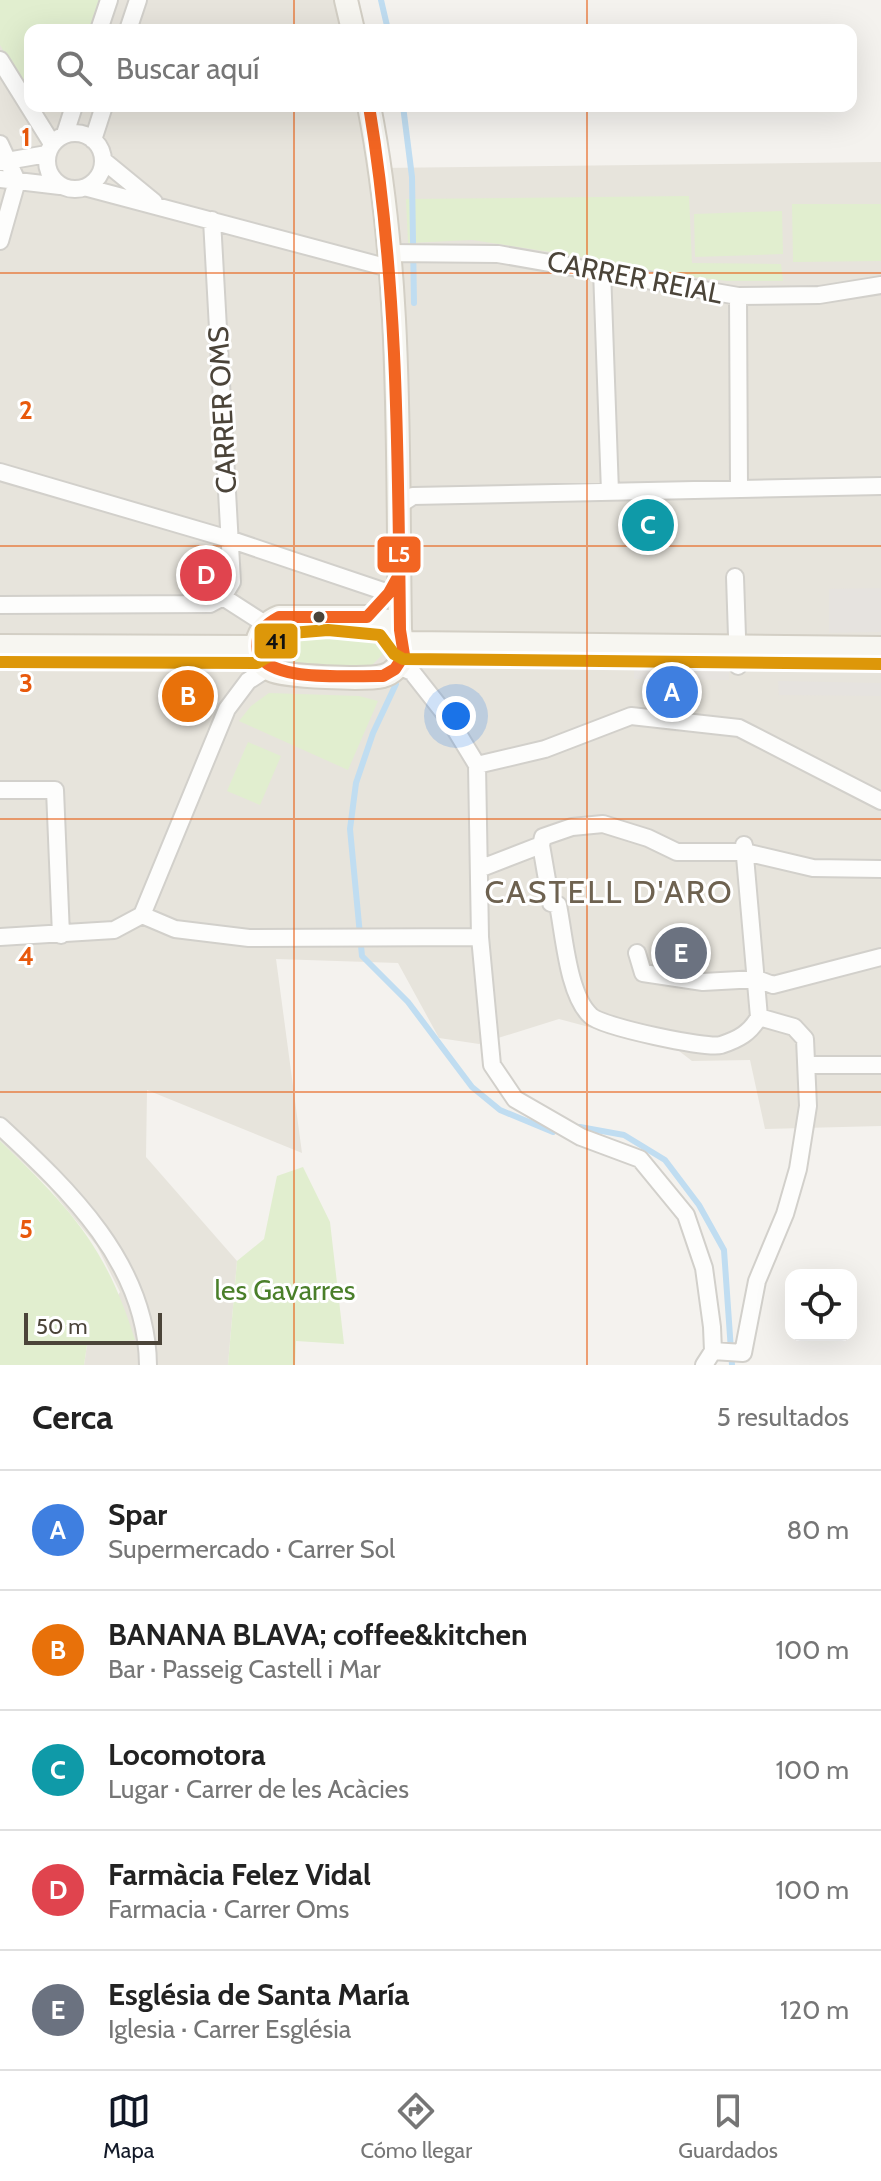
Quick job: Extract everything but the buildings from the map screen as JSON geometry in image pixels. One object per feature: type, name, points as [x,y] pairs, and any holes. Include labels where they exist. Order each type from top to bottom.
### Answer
[{"type":"street","points":[[101,24],[109,0]]},
{"type":"street","points":[[130,24],[138,0]]},
{"type":"street","points":[[346,0],[352,24]]},
{"type":"street","points":[[0,60],[24,97]]},
{"type":"street","points":[[34,112],[54,143]]},
{"type":"street","points":[[60,186],[48,170],[54,143],[71,112]]},
{"type":"street","points":[[93,140],[102,112]]},
{"type":"street","points":[[370,112],[393,258],[399,442],[394,584],[402,637],[398,666]]},
{"type":"street","points":[[5,161],[79,134],[93,140],[104,161],[100,177],[88,188],[8,180]]},
{"type":"street","points":[[0,144],[8,180],[0,241]]},
{"type":"street","name":"CARRER REIAL","points":[[104,161],[159,205]]},
{"type":"street","name":"CARRER REIAL","points":[[88,188],[212,220],[393,258],[498,254],[738,296],[819,295],[881,285]]},
{"type":"street","name":"CARRER OMS","points":[[212,220],[232,582],[223,597]]},
{"type":"street","points":[[602,270],[610,492]]},
{"type":"street","points":[[738,296],[739,488]]},
{"type":"street","points":[[0,472],[394,584]]},
{"type":"street","points":[[398,506],[413,496],[881,486]]},
{"type":"street","points":[[735,577],[737,656]]},
{"type":"street","points":[[367,617],[394,584]]},
{"type":"street","points":[[0,605],[210,604],[223,597],[265,624]]},
{"type":"street","points":[[256,647],[265,624],[279,617],[367,617],[388,621],[402,637],[737,656],[881,648]]},
{"type":"street","points":[[0,646],[256,647]]},
{"type":"street","points":[[256,647],[268,668],[281,673],[377,677],[398,666]]},
{"type":"street","points":[[398,666],[412,672],[449,719],[477,765],[480,937],[492,1065],[515,1099],[581,1137],[640,1159],[686,1215],[704,1268],[712,1356],[743,1353],[757,1281],[785,1214],[798,1169],[808,1106],[805,1039],[794,1027],[759,1017]]},
{"type":"street","points":[[0,937],[114,930],[142,915],[227,709],[248,681],[268,668]]},
{"type":"street","points":[[477,765],[545,749],[631,716],[739,725],[881,801]]},
{"type":"street","points":[[739,725],[742,746]]},
{"type":"street","points":[[0,790],[55,790],[61,935]]},
{"type":"street","points":[[744,848],[759,1017],[751,1032],[718,1046],[640,1034],[591,1016],[581,1004],[570,968],[558,905],[551,903],[541,845],[543,837],[603,824],[648,838],[677,852],[744,848],[813,868],[881,869]]},
{"type":"street","points":[[479,869],[541,845]]},
{"type":"street","points":[[142,915],[175,929],[213,935],[480,937]]},
{"type":"street","points":[[637,953],[643,973],[703,982],[757,979],[773,985],[881,957]]},
{"type":"street","points":[[807,1065],[881,1065]]},
{"type":"street","points":[[0,1126],[52,1174],[101,1231],[126,1272],[138,1306],[148,1342],[148,1365]]},
{"type":"shaded area","name":"CASTELL D'ARO","points":[[0,0],[346,0],[352,24],[24,24],[24,112],[370,112],[380,168],[881,162],[881,1126],[765,1129],[750,1060],[692,1061],[679,1051],[559,1019],[479,1044],[439,1038],[398,963],[276,959],[302,1153],[147,1090],[146,1157],[237,1261],[228,1365],[84,1365],[87,1345],[120,1292],[97,1246],[49,1188],[0,1141]]},
{"type":"shaded area","points":[[881,588],[881,632],[829,633],[829,589]]},
{"type":"shaded area","points":[[634,665],[729,665],[729,680],[634,679]]},
{"type":"shaded area","points":[[778,681],[881,683],[881,696],[779,695]]},
{"type":"green space","points":[[0,0],[99,0],[91,24],[24,24],[24,86],[0,45]]},
{"type":"green space","points":[[689,196],[692,263],[781,264],[783,281],[727,281],[668,274],[603,260],[472,240],[408,243],[406,199]]},
{"type":"green space","points":[[792,204],[881,204],[881,261],[793,262]]},
{"type":"green space","points":[[782,211],[783,254],[695,257],[694,214]]},
{"type":"green space","points":[[285,633],[372,634],[383,640],[384,653],[370,667],[287,666],[276,656],[275,640]]},
{"type":"green space","points":[[269,693],[359,696],[378,701],[348,770],[239,721],[251,706]]},
{"type":"green space","points":[[248,742],[281,756],[260,805],[227,791]]},
{"type":"green space","points":[[0,1141],[47,1187],[83,1230],[112,1279],[135,1340],[87,1345],[84,1365],[0,1365]]},
{"type":"green space","name":"les Gavarres","points":[[303,1167],[330,1222],[344,1344],[296,1341],[295,1365],[228,1365],[237,1261],[264,1239],[277,1176]]},
{"type":"waterway","points":[[381,0],[387,24]]},
{"type":"waterway","points":[[404,112],[412,177],[414,303]]},
{"type":"waterway","points":[[396,684],[373,733],[356,783],[350,829],[362,956],[408,1002],[472,1087],[500,1110],[553,1132]]},
{"type":"waterway","points":[[580,1127],[624,1135],[665,1160],[699,1205],[724,1250],[732,1365]]},
{"type":"transit line","name":"L5","points":[[370,112],[379,171],[391,302],[397,433],[400,630],[404,655],[395,669],[383,676],[310,675],[273,667],[262,658],[257,646],[259,636],[275,619],[367,617],[389,593],[399,575]]},
{"type":"transit line","name":"41","points":[[0,662],[257,663],[269,656],[279,634],[328,630],[380,635],[394,654],[403,659],[881,664]]},
{"type":"place","name":"Locomotora","points":[[648,525]]},
{"type":"place","name":"Farmàcia Felez Vidal","points":[[206,575]]},
{"type":"place","name":"Spar","points":[[672,692]]},
{"type":"place","name":"BANANA BLAVA; coffee&kitchen","points":[[188,696]]},
{"type":"place","name":"Església de Santa María","points":[[681,953]]},
{"type":"district","name":"CASTELL D'ARO","points":[[609,892]]}]
